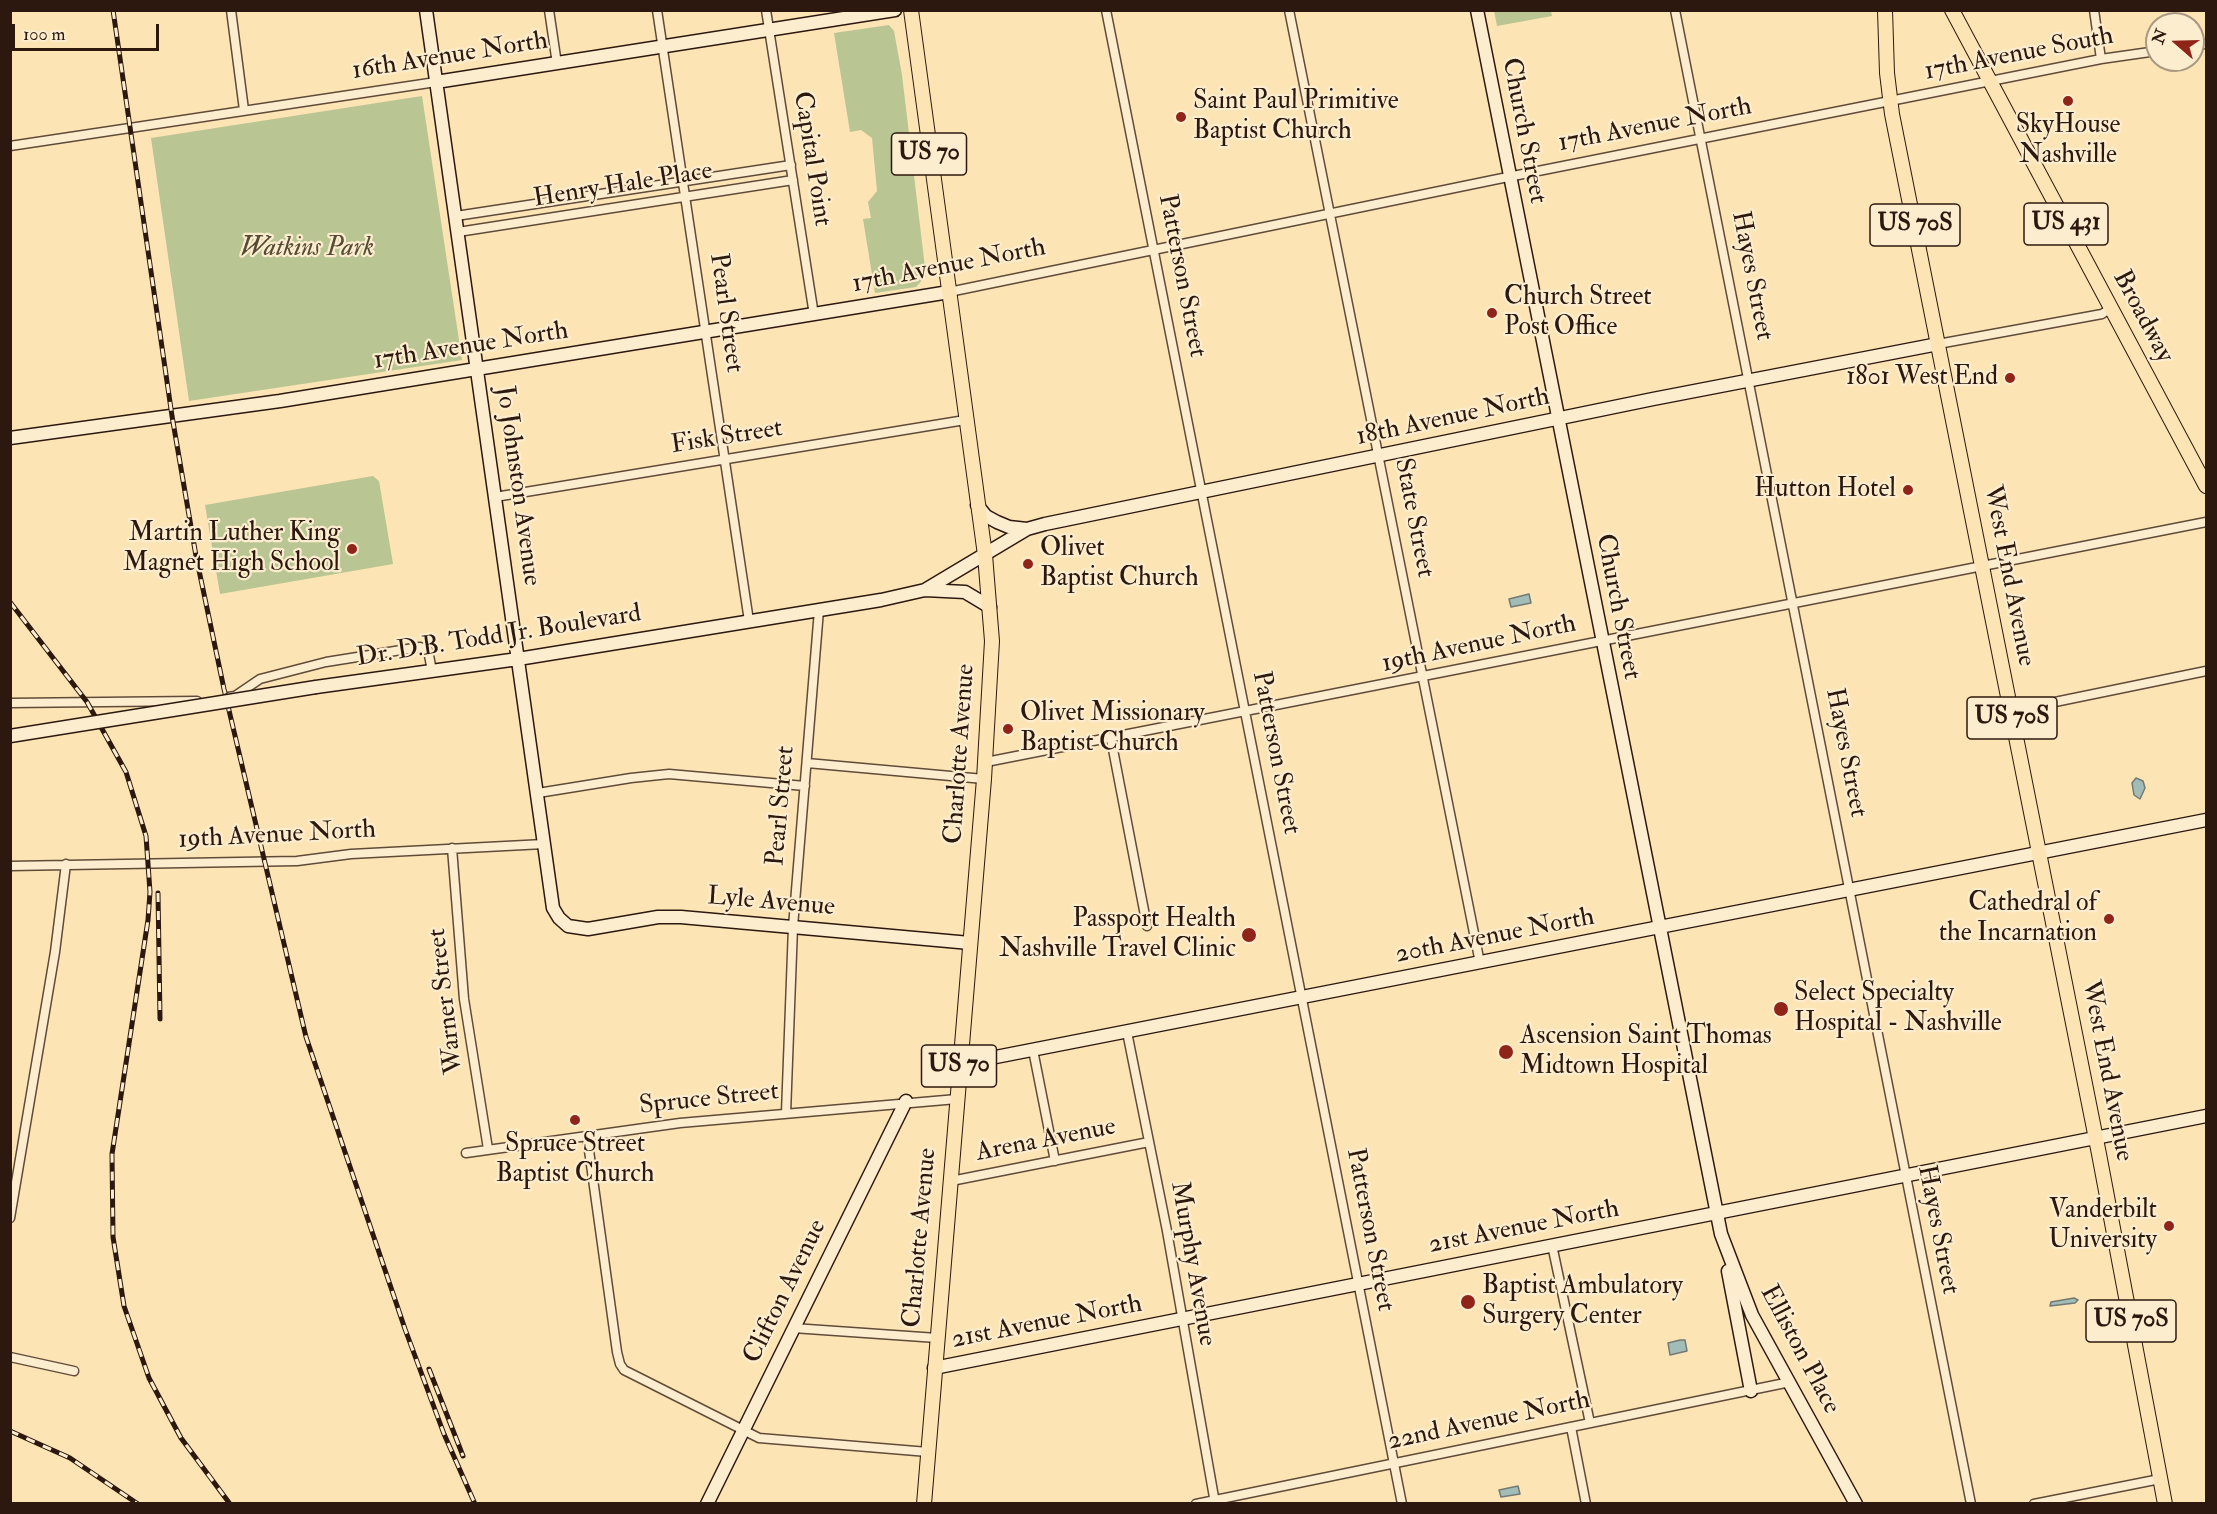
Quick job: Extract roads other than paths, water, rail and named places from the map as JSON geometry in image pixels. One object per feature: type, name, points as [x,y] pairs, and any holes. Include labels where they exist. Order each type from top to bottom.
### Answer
[{"type":"main road","name":"Jo Johnston Avenue","points":[[426,10],[553,908],[568,926]]},
{"type":"main road","name":"16th Avenue North","points":[[436,82],[770,32],[896,10]]},
{"type":"main road","name":"Charlotte Avenue","points":[[911,10],[985,555],[992,664],[986,762],[924,1503]]},
{"type":"main road","name":"Church Street","points":[[1477,10],[1715,1212]]},
{"type":"main road","name":"West End Avenue","points":[[1885,10],[1890,102],[2096,1138],[2165,1503]]},
{"type":"main road","name":"Broadway","points":[[1952,10],[2206,486]]},
{"type":"main road","name":"17th Avenue North","points":[[10,438],[478,369],[949,292]]},
{"type":"main road","name":"18th Avenue North","points":[[985,555],[1027,529],[1749,380],[1938,344]]},
{"type":"main road","points":[[977,505],[986,516],[997,522],[1009,527],[1027,529]]},
{"type":"main road","name":"Dr. D.B. Todd Jr. Boulevard","points":[[10,736],[881,600],[925,590],[985,555]]},
{"type":"main road","points":[[925,590],[965,592],[990,607]]},
{"type":"main road","name":"20th Avenue North","points":[[960,1065],[2206,820]]},
{"type":"main road","name":"Lyle Avenue","points":[[568,926],[588,929],[663,917],[970,943]]},
{"type":"main road","name":"Clifton Avenue","points":[[707,1503],[906,1101]]},
{"type":"main road","name":"21st Avenue North","points":[[934,1368],[2206,1116]]},
{"type":"main road","name":"Elliston Place","points":[[1715,1212],[1752,1315],[1856,1503]]},
{"type":"main road","points":[[1721,1234],[1751,1391]]},
{"type":"street","points":[[231,10],[244,110]]},
{"type":"street","points":[[549,10],[557,64]]},
{"type":"street","name":"Pearl Street","points":[[657,10],[749,621]]},
{"type":"street","name":"Capital Point","points":[[766,10],[814,315]]},
{"type":"street","name":"Patterson Street","points":[[1106,10],[1402,1503]]},
{"type":"street","name":"State Street","points":[[1289,10],[1480,963]]},
{"type":"street","name":"Hayes Street","points":[[1675,10],[1851,891],[1904,1175],[1971,1503]]},
{"type":"street","points":[[2094,10],[2101,59]]},
{"type":"street","name":"17th Avenue South","points":[[1890,102],[2101,59],[2145,53]]},
{"type":"street","name":"16th Avenue North","points":[[10,146],[436,82]]},
{"type":"street","name":"17th Avenue North","points":[[949,292],[1509,177],[1890,102]]},
{"type":"street","name":"Henry Hale Place","points":[[456,216],[790,165]]},
{"type":"street","name":"Henry Hale Place","points":[[459,232],[793,180]]},
{"type":"street","points":[[1938,344],[2102,314],[2111,308]]},
{"type":"street","name":"Fisk Street","points":[[495,497],[965,420]]},
{"type":"street","name":"19th Avenue North","points":[[986,762],[1424,678],[1981,565],[2206,522]]},
{"type":"street","name":"Pearl Street","points":[[786,1113],[793,927],[819,610]]},
{"type":"street","points":[[10,703],[160,703],[217,700],[235,696],[260,679],[326,663],[420,647],[428,650],[432,671]]},
{"type":"street","points":[[2011,711],[2206,671]]},
{"type":"street","points":[[1111,739],[1147,926]]},
{"type":"street","points":[[807,763],[984,779]]},
{"type":"street","points":[[538,793],[656,775],[805,786]]},
{"type":"street","name":"19th Avenue North","points":[[10,866],[297,861],[351,854],[544,844]]},
{"type":"street","name":"Warner Street","points":[[452,848],[464,999],[488,1149]]},
{"type":"street","points":[[10,1218],[55,952],[66,864]]},
{"type":"street","name":"Murphy Avenue","points":[[1127,1032],[1215,1502]]},
{"type":"street","points":[[1033,1050],[1055,1161]]},
{"type":"street","name":"Spruce Street","points":[[466,1153],[680,1123],[906,1101],[957,1099]]},
{"type":"street","points":[[587,1136],[620,1364],[630,1374],[763,1439],[928,1452]]},
{"type":"street","name":"Arena Avenue","points":[[951,1181],[1149,1142]]},
{"type":"street","points":[[1551,1245],[1590,1423]]},
{"type":"street","points":[[793,1328],[937,1338]]},
{"type":"street","points":[[10,1358],[75,1371]]},
{"type":"street","name":"22nd Avenue North","points":[[1196,1503],[1215,1502],[1790,1382]]},
{"type":"street","points":[[1571,1427],[1586,1503]]},
{"type":"street","points":[[2034,1503],[2160,1479]]},
{"type":"water","points":[[1529,594],[1531,603],[1511,607],[1509,599]]},
{"type":"water","points":[[2136,778],[2143,781],[2145,788],[2140,799],[2134,795],[2132,783]]},
{"type":"water","points":[[2074,1298],[2078,1300],[2075,1303],[2050,1306],[2051,1302]]},
{"type":"water","points":[[1685,1340],[1687,1351],[1670,1355],[1668,1343]]},
{"type":"water","points":[[1518,1486],[1520,1494],[1501,1497],[1499,1490]]},
{"type":"railway","points":[[113,10],[172,416],[196,556],[224,689],[306,1037],[405,1329],[444,1434],[475,1504]]},
{"type":"railway","points":[[10,602],[87,702],[126,772],[146,836],[150,892],[148,920],[112,1154],[113,1237],[124,1306],[149,1378],[181,1438],[230,1504]]},
{"type":"railway","points":[[158,893],[160,1019]]},
{"type":"railway","points":[[429,1369],[463,1456]]},
{"type":"railway","points":[[10,1431],[70,1458],[138,1504]]},
{"type":"place","name":"SkyHouse Nashville","points":[[2068,101]]},
{"type":"place","name":"Saint Paul Primitive Baptist Church","points":[[1181,117]]},
{"type":"place","name":"Church Street Post Office","points":[[1492,313]]},
{"type":"place","name":"1801 West End","points":[[2010,378]]},
{"type":"place","name":"Hutton Hotel","points":[[1908,490]]},
{"type":"place","name":"Martin Luther King Magnet High School","points":[[352,549]]},
{"type":"place","name":"Olivet Baptist Church","points":[[1028,564]]},
{"type":"place","name":"Olivet Missionary Baptist Church","points":[[1008,729]]},
{"type":"place","name":"Cathedral of the Incarnation","points":[[2109,919]]},
{"type":"place","name":"Passport Health Nashville Travel Clinic","points":[[1249,935]]},
{"type":"place","name":"Select Specialty Hospital - Nashville","points":[[1781,1009]]},
{"type":"place","name":"Ascension Saint Thomas Midtown Hospital","points":[[1506,1052]]},
{"type":"place","name":"Spruce Street Baptist Church","points":[[575,1120]]},
{"type":"place","name":"Vanderbilt University","points":[[2169,1226]]},
{"type":"place","name":"Baptist Ambulatory Surgery Center","points":[[1468,1302]]},
{"type":"park label","name":"Watkins Park","points":[[307,249]]}]
